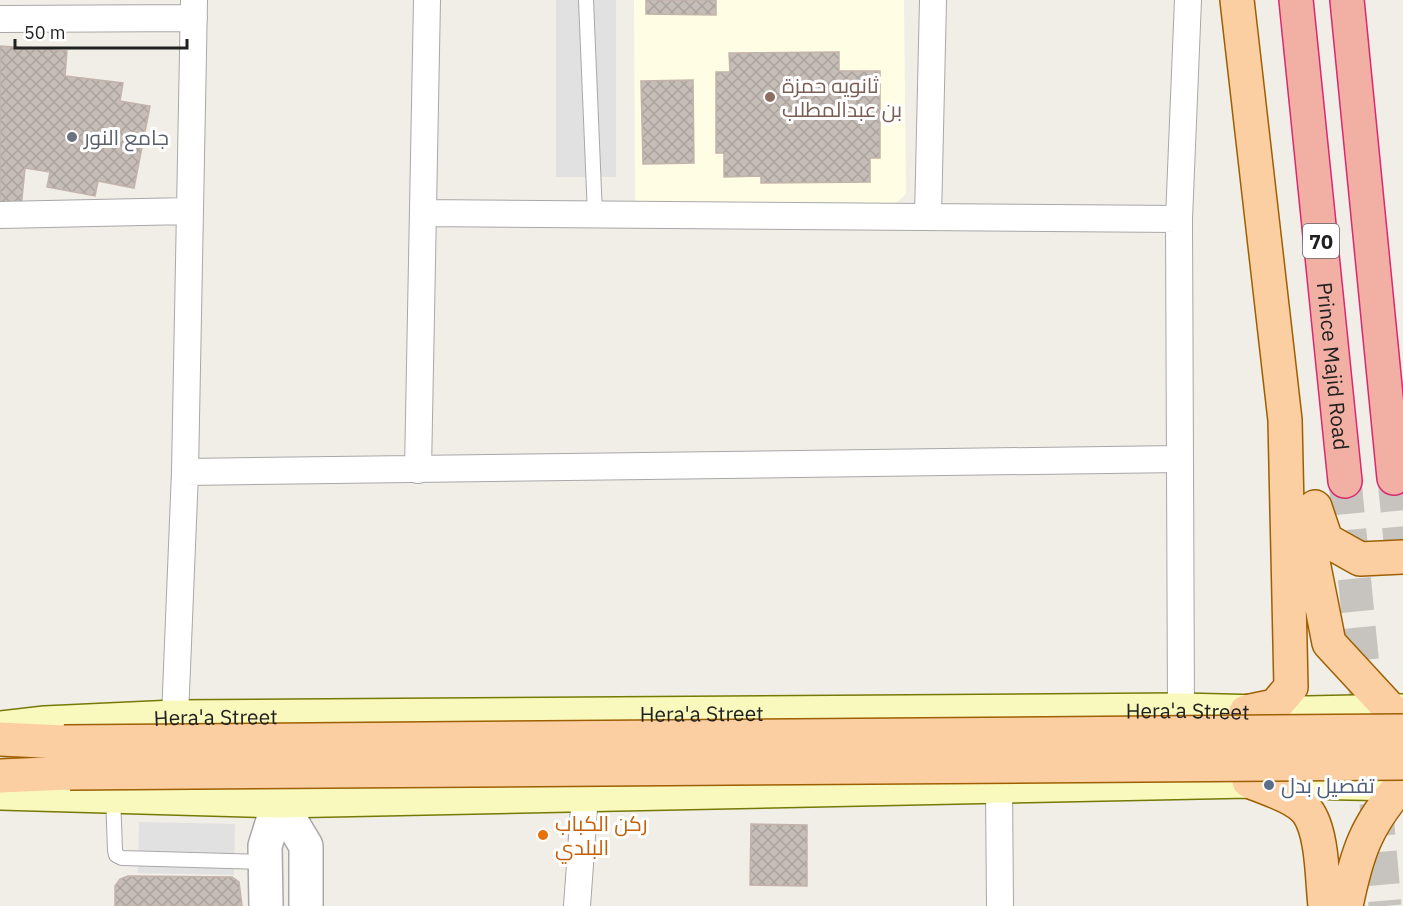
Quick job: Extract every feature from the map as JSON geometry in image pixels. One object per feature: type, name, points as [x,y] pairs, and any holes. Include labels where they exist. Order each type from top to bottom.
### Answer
[{"type":"highway","name":"Prince Majid Road","points":[[1296,0],[1345,482]]},
{"type":"highway","name":"70","points":[[1347,0],[1394,478]]},
{"type":"main road","points":[[1237,0],[1285,420],[1329,643],[1401,714],[1371,753],[1348,770],[1313,781]]},
{"type":"main road","points":[[1285,420],[1326,540],[1359,559],[1403,557]]},
{"type":"main road","points":[[1246,712],[1275,706],[1291,687],[1285,420]]},
{"type":"main road","points":[[1196,710],[1244,726],[1261,740],[1242,776],[1286,797],[1306,811],[1317,832],[1325,906]]},
{"type":"main road","name":"Hera'a Street","points":[[0,728],[45,723],[175,717],[1196,710],[1401,714]]},
{"type":"main road","points":[[1308,713],[1371,753],[1403,780],[1380,809],[1355,861],[1346,906]]},
{"type":"main road","name":"Hera'a Street","points":[[0,776],[67,758],[1401,714]]},
{"type":"main road","name":"Hera'a Street","points":[[0,739],[67,758],[1403,780]]},
{"type":"main road","name":"Hera'a Street","points":[[0,793],[279,801],[999,787],[1242,776],[1313,781],[1403,780]]},
{"type":"street","points":[[418,470],[427,0]]},
{"type":"street","points":[[928,217],[933,0]]},
{"type":"street","points":[[1188,0],[1179,219],[1180,459],[1196,710]]},
{"type":"street","points":[[0,19],[97,9],[194,9],[185,472],[175,717]]},
{"type":"street","points":[[0,215],[189,211]]},
{"type":"street","points":[[423,213],[1179,219]]},
{"type":"street","points":[[185,472],[1180,459]]},
{"type":"street","points":[[999,787],[1000,906]]},
{"type":"street","points":[[577,906],[585,795]]},
{"type":"street","points":[[267,906],[265,846],[279,801]]},
{"type":"street","points":[[279,801],[306,846],[306,906]]},
{"type":"lane","points":[[586,0],[595,215]]},
{"type":"lane","points":[[113,796],[115,850],[116,855],[122,858],[266,862]]},
{"type":"shaded area","points":[[556,0],[616,0],[616,177],[556,177]]},
{"type":"shaded area","name":"ثانويه حمزة بن عبدالمطلب","points":[[634,0],[904,0],[906,194],[895,204],[635,206]]},
{"type":"shaded area","points":[[139,822],[235,824],[234,875],[138,873]]},
{"type":"building","points":[[646,0],[716,0],[716,15],[646,14]]},
{"type":"building","name":"جامع النور","points":[[0,46],[67,51],[65,76],[123,83],[120,101],[150,106],[134,188],[98,181],[95,196],[47,187],[50,172],[25,168],[21,209],[0,209]]},
{"type":"building","points":[[839,52],[839,71],[880,71],[880,158],[870,158],[870,182],[761,183],[761,176],[724,177],[724,153],[716,153],[716,72],[730,72],[729,53]]},
{"type":"building","points":[[693,80],[694,163],[643,164],[641,81]]},
{"type":"building","points":[[751,824],[807,825],[807,886],[750,885]]},
{"type":"building","points":[[128,876],[232,877],[239,882],[242,906],[115,906],[115,886],[120,879]]},
{"type":"tunnel","points":[[1394,478],[1403,573]]},
{"type":"tunnel","points":[[1345,481],[1366,698]]},
{"type":"tunnel","points":[[1376,803],[1385,906]]},
{"type":"place","name":"ثانويه حمزة بن عبدالمطلب","points":[[770,97]]},
{"type":"place","name":"جامع النور","points":[[72,137]]},
{"type":"place","name":"تفصيل بدل","points":[[1269,785]]},
{"type":"place","name":"ركن الكباب البلدي","points":[[543,835]]}]
